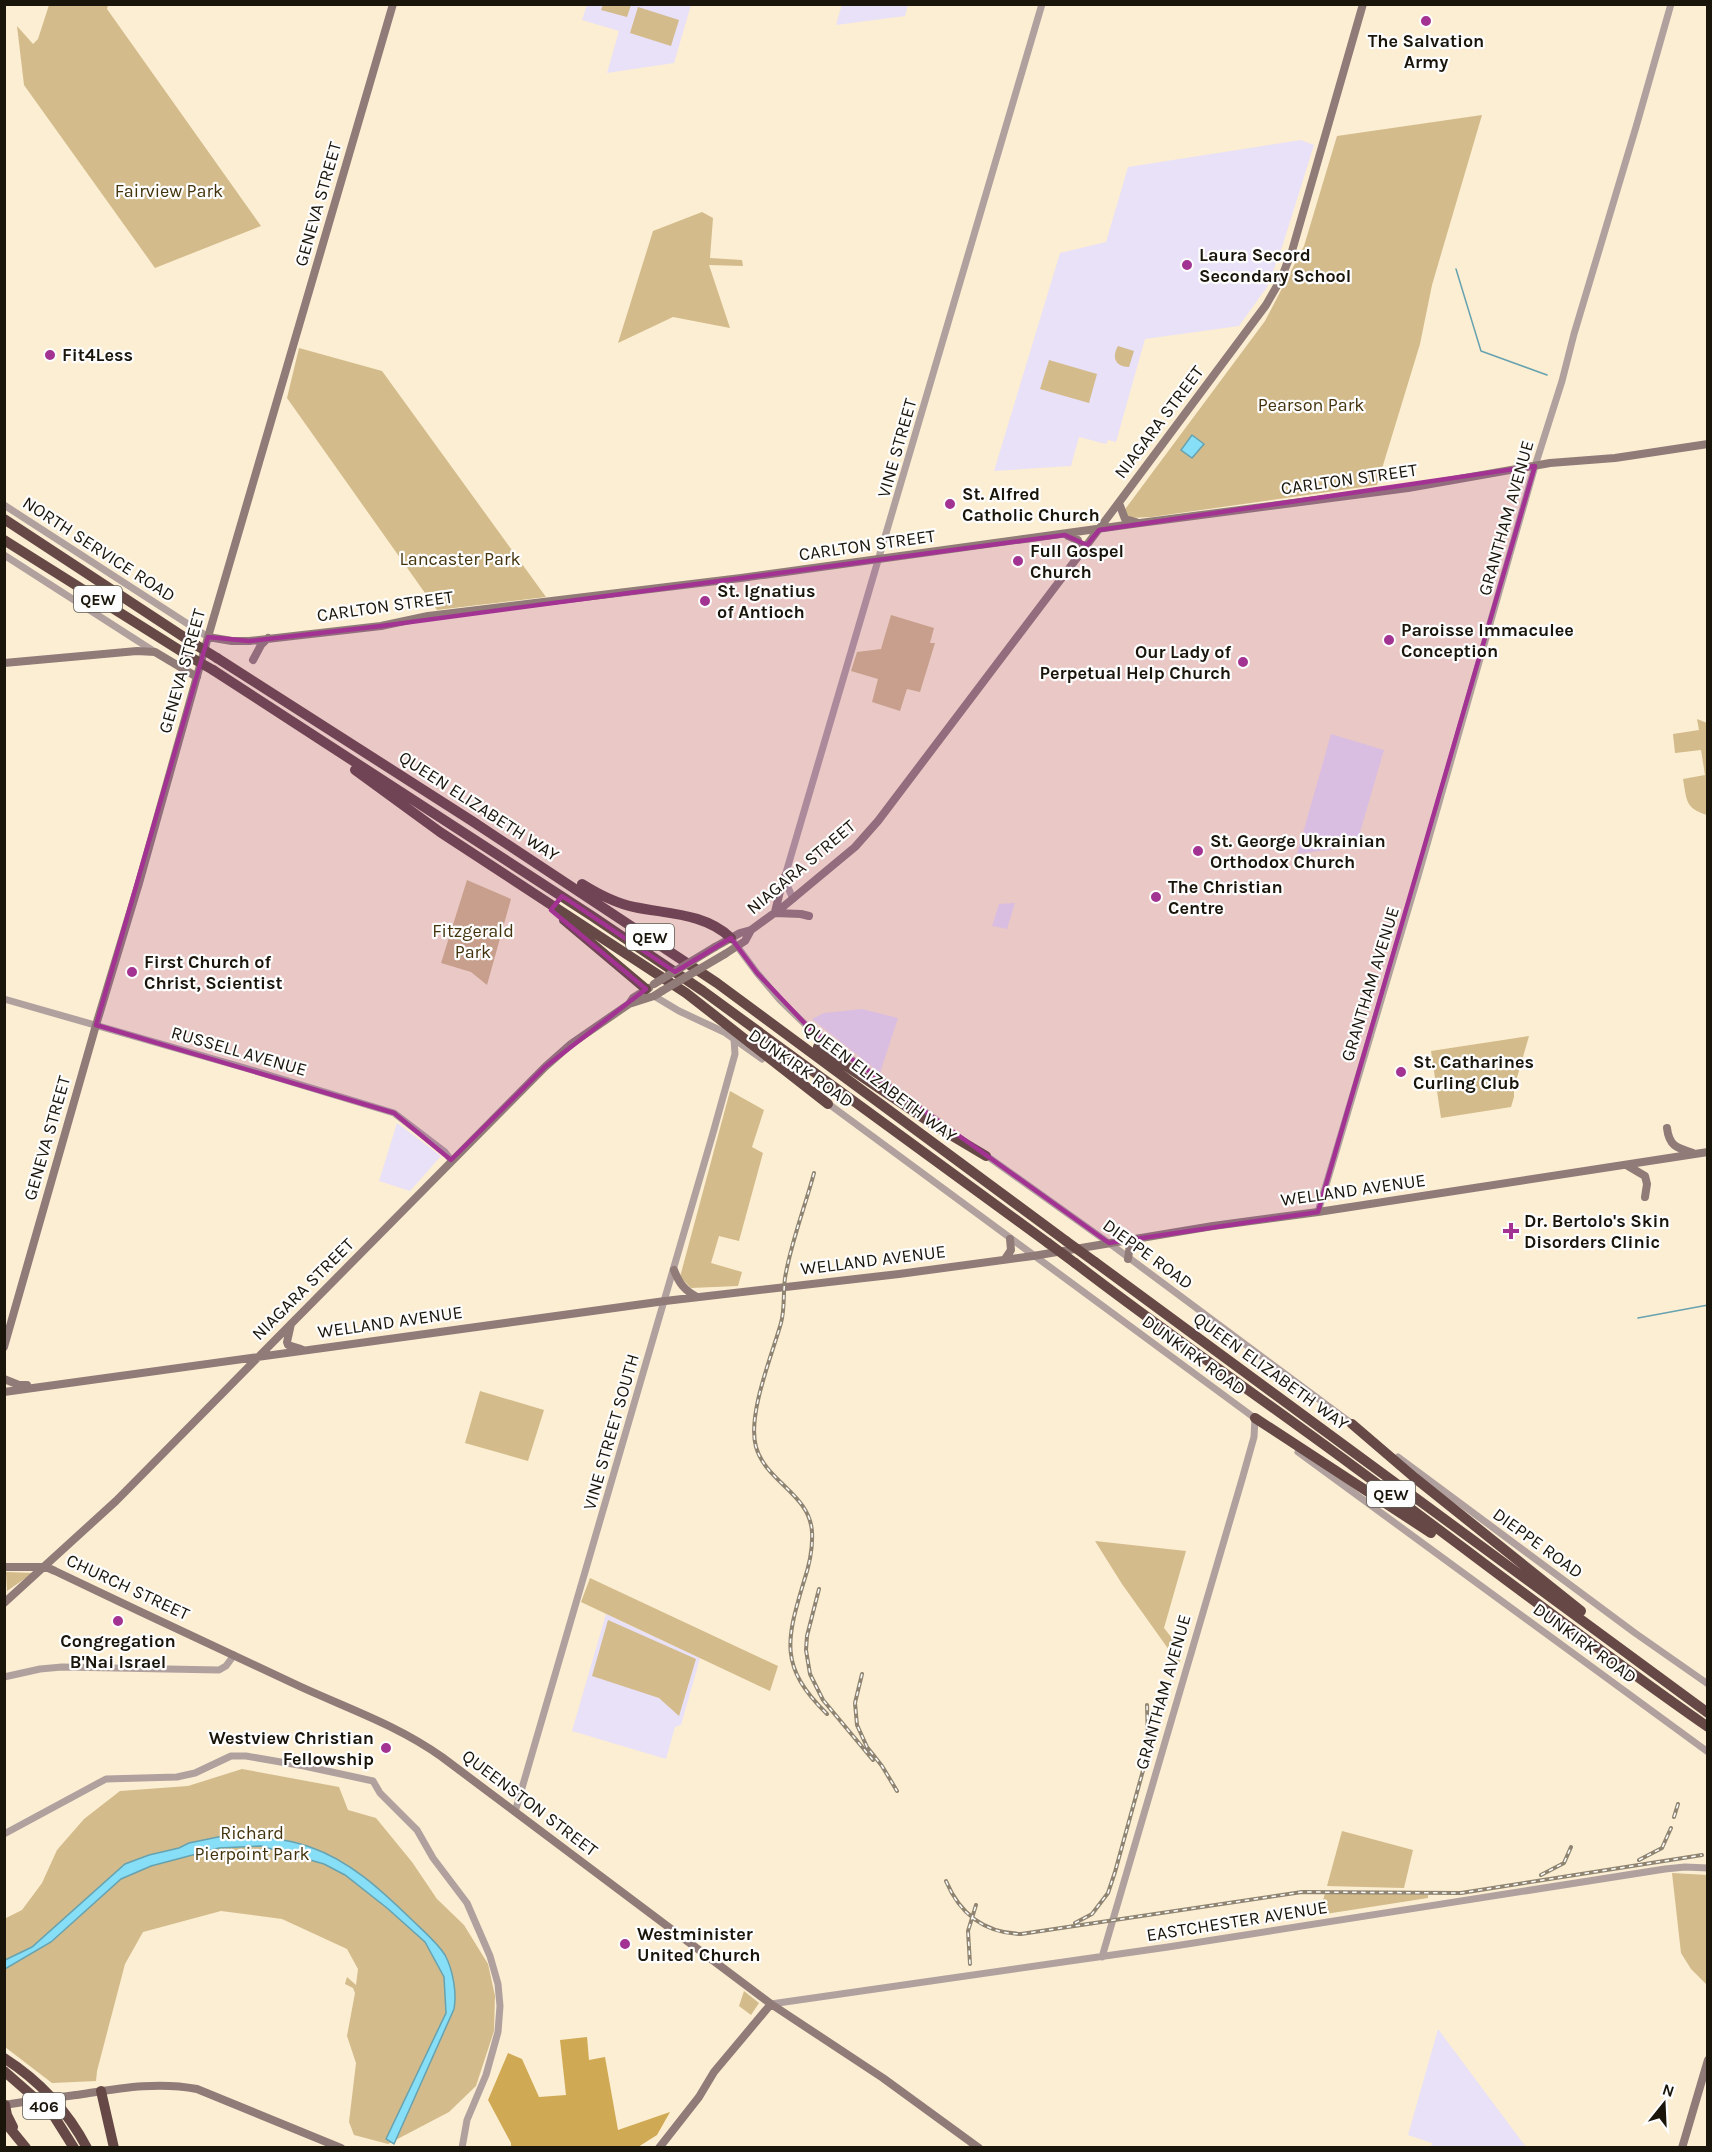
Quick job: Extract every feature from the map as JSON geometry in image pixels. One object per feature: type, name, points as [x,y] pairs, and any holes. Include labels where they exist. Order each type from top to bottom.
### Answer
[{"type":"highway","name":"QUEEN ELIZABETH WAY","points":[[4,519],[609,910],[747,1004],[1707,1713]]},
{"type":"highway","name":"QUEEN ELIZABETH WAY","points":[[4,540],[213,670],[592,916],[703,991],[1707,1727]]},
{"type":"highway","points":[[336,751],[359,774],[406,808],[686,993],[828,1104]]},
{"type":"highway","points":[[472,821],[496,832],[589,889],[617,902],[694,918],[722,930],[734,942]]},
{"type":"highway","points":[[525,888],[652,990]]},
{"type":"highway","points":[[747,1004],[803,1037],[934,1125],[986,1156]]},
{"type":"highway","points":[[1255,1418],[1439,1538],[1464,1550]]},
{"type":"highway","points":[[1352,1424],[1415,1478],[1588,1616],[1633,1657]]},
{"type":"highway","name":"406","points":[[4,2057],[43,2087],[70,2119],[87,2148]]},
{"type":"highway","name":"406","points":[[4,2072],[52,2113],[74,2148]]},
{"type":"highway","points":[[101,2091],[114,2148]]},
{"type":"highway","points":[[8,2104],[7,2115],[26,2148]]},
{"type":"highway","points":[[4,2121],[17,2135]]},
{"type":"main road","name":"GENEVA STREET","points":[[4,1347],[393,4]]},
{"type":"main road","name":"NIAGARA STREET","points":[[652,990],[662,991],[725,954],[734,942],[793,899],[855,847],[1076,561],[1266,305],[1281,279],[1292,251],[1363,4]]},
{"type":"main road","name":"CARLTON STREET","points":[[208,638],[232,641],[381,626],[428,616],[880,560],[1408,488],[1535,466],[1615,458],[1707,444]]},
{"type":"main road","points":[[1119,503],[1125,519],[1140,523]]},
{"type":"main road","points":[[1065,535],[1078,540],[1076,561]]},
{"type":"main road","points":[[253,660],[261,645],[268,638]]},
{"type":"main road","points":[[4,663],[137,651],[155,652],[197,677]]},
{"type":"main road","points":[[785,876],[775,913],[809,916]]},
{"type":"main road","name":"NIAGARA STREET","points":[[4,1603],[46,1568],[125,1493],[544,1066],[571,1044],[629,1004],[633,998],[652,990],[715,947],[734,942]]},
{"type":"main road","points":[[1667,1128],[1671,1144],[1697,1154]]},
{"type":"main road","name":"WELLAND AVENUE","points":[[39,1385],[665,1301],[1033,1256],[1213,1226],[1707,1152]]},
{"type":"main road","points":[[1628,1165],[1645,1176],[1647,1184],[1645,1197]]},
{"type":"main road","points":[[1005,1259],[1011,1250],[1011,1239]]},
{"type":"main road","points":[[1128,1259],[1130,1245],[1137,1240]]},
{"type":"main road","points":[[674,1270],[687,1292],[697,1297]]},
{"type":"main road","points":[[292,1323],[288,1346],[307,1350]]},
{"type":"main road","points":[[4,1379],[19,1385],[39,1385]]},
{"type":"main road","points":[[4,1392],[39,1385]]},
{"type":"main road","name":"CHURCH STREET","points":[[4,1566],[46,1568],[234,1655]]},
{"type":"main road","name":"QUEENSTON STREET","points":[[234,1655],[409,1735],[771,2004],[877,2074],[979,2148]]},
{"type":"main road","points":[[659,2148],[699,2097],[714,2072],[771,2004]]},
{"type":"main road","points":[[1682,2148],[1707,2060]]},
{"type":"main road","points":[[8,2104],[159,2084],[197,2089],[341,2148]]},
{"type":"street","name":"VINE STREET","points":[[785,876],[1042,4]]},
{"type":"street","name":"GRANTHAM AVENUE","points":[[1318,1212],[1415,887],[1535,466],[1671,4]]},
{"type":"street","name":"NORTH SERVICE ROAD","points":[[4,505],[208,638]]},
{"type":"street","points":[[4,555],[155,652]]},
{"type":"street","points":[[785,876],[793,899]]},
{"type":"street","name":"DIEPPE ROAD","points":[[734,942],[780,1000],[811,1030],[1109,1244],[1707,1684]]},
{"type":"street","name":"DUNKIRK ROAD","points":[[652,990],[679,1011],[715,1027],[734,1039],[828,1104],[1255,1418]]},
{"type":"street","name":"RUSSELL AVENUE","points":[[4,999],[394,1113],[445,1152],[451,1160]]},
{"type":"street","name":"VINE STREET SOUTH","points":[[515,1812],[734,1061],[736,1049],[734,1039]]},
{"type":"street","points":[[734,1061],[742,1054],[752,1052]]},
{"type":"street","name":"GRANTHAM AVENUE","points":[[1102,1957],[1254,1437],[1255,1418]]},
{"type":"street","points":[[1254,1437],[1260,1429],[1271,1429]]},
{"type":"street","name":"DUNKIRK ROAD","points":[[1271,1429],[1392,1521],[1707,1752]]},
{"type":"street","points":[[4,1677],[62,1667],[219,1670],[234,1655]]},
{"type":"street","points":[[4,1834],[106,1779],[177,1777],[195,1773],[231,1756],[246,1756],[304,1766],[373,1781],[380,1793],[417,1830],[433,1858],[467,1903],[490,1956],[498,1984],[500,2006],[498,2032],[486,2075],[467,2120],[462,2148]]},
{"type":"street","name":"EASTCHESTER AVENUE","points":[[771,2004],[1102,1957],[1665,1869],[1707,1868]]},
{"type":"highlighted area","points":[[1535,466],[1318,1212],[1109,1243],[811,1030],[757,973],[731,938],[675,972],[562,896],[551,910],[646,989],[545,1067],[451,1160],[394,1113],[96,1025],[208,637],[249,641],[381,626],[1065,535],[1087,545],[1099,530]]},
{"type":"shaded area","points":[[842,4],[908,5],[905,16],[836,25]]},
{"type":"shaded area","points":[[587,5],[691,5],[674,63],[607,73],[619,31],[582,20]]},
{"type":"shaded area","name":"Laura Secord Secondary School","points":[[1301,140],[1314,145],[1283,244],[1267,287],[1239,326],[1145,339],[1116,442],[1108,440],[1106,444],[1079,437],[1071,466],[994,471],[1060,253],[1106,242],[1128,167]]},
{"type":"shaded area","points":[[1331,734],[1384,750],[1356,846],[1297,854]]},
{"type":"shaded area","points":[[1015,903],[1007,929],[992,926],[999,904]]},
{"type":"shaded area","points":[[862,1009],[898,1018],[880,1073],[812,1019],[824,1013]]},
{"type":"shaded area","points":[[397,1123],[441,1156],[410,1191],[379,1181]]},
{"type":"shaded area","points":[[606,1614],[700,1658],[681,1725],[675,1727],[666,1759],[572,1731]]},
{"type":"shaded area","points":[[1438,2029],[1526,2147],[1431,2147],[1432,2143],[1408,2135]]},
{"type":"shaded area","points":[[587,2037],[589,2060],[605,2057],[618,2130],[670,2112],[657,2135],[638,2147],[511,2147],[488,2100],[508,2053],[522,2059],[539,2097],[566,2095],[560,2040]]},
{"type":"green space","points":[[603,4],[631,5],[627,17],[601,10]]},
{"type":"green space","name":"Fairview Park","points":[[49,5],[108,5],[107,9],[261,226],[155,268],[24,85],[17,26],[33,44],[38,39]]},
{"type":"green space","points":[[638,7],[679,20],[671,46],[630,33]]},
{"type":"green space","name":"Pearson Park","points":[[1482,115],[1432,285],[1420,344],[1377,485],[1152,517],[1127,518],[1123,512],[1265,321],[1304,246],[1337,136]]},
{"type":"green space","points":[[702,212],[713,218],[710,258],[742,260],[743,266],[709,265],[730,328],[673,317],[618,343],[653,231]]},
{"type":"green space","points":[[1118,346],[1134,351],[1129,367],[1118,364],[1116,361],[1115,354]]},
{"type":"green space","name":"Lancaster Park","points":[[299,348],[382,371],[546,597],[437,610],[287,398]]},
{"type":"green space","points":[[1049,360],[1097,374],[1089,403],[1040,389]]},
{"type":"green space","points":[[891,615],[934,628],[930,643],[935,643],[920,692],[907,689],[900,711],[872,702],[878,679],[851,671],[857,652],[881,649]]},
{"type":"green space","points":[[1697,719],[1707,723],[1707,815],[1695,810],[1688,803],[1683,779],[1705,775],[1701,750],[1675,753],[1673,734],[1699,730]]},
{"type":"green space","name":"Fitzgerald Park","points":[[467,880],[511,899],[487,985],[471,972],[441,963]]},
{"type":"green space","points":[[1529,1036],[1511,1107],[1441,1118],[1431,1051]]},
{"type":"green space","points":[[730,1091],[764,1110],[752,1147],[763,1153],[739,1241],[719,1236],[711,1263],[742,1272],[738,1286],[691,1288],[680,1277]]},
{"type":"green space","points":[[480,1391],[544,1410],[528,1461],[465,1443]]},
{"type":"green space","points":[[1095,1541],[1186,1551],[1164,1628],[1183,1652],[1179,1664],[1122,1584]]},
{"type":"green space","points":[[6,1572],[33,1573],[7,1591]]},
{"type":"green space","points":[[590,1578],[778,1666],[770,1691],[581,1602]]},
{"type":"green space","points":[[608,1620],[696,1659],[679,1716],[659,1698],[592,1676]]},
{"type":"green space","name":"Richard Pierpoint Park","points":[[242,1769],[339,1787],[348,1810],[376,1818],[412,1862],[437,1899],[464,1925],[488,1964],[495,1996],[494,2031],[476,2086],[449,2112],[388,2144],[354,2135],[349,2122],[356,2063],[347,2036],[355,1993],[353,1988],[345,1984],[347,1977],[356,1985],[358,1969],[347,1949],[282,1919],[221,1911],[143,1932],[125,1964],[96,2081],[52,2083],[5,2047],[4,1919],[22,1910],[42,1883],[57,1850],[84,1819],[120,1791],[188,1786]]},
{"type":"green space","points":[[1342,1831],[1413,1850],[1404,1888],[1327,1886]]},
{"type":"green space","points":[[1672,1873],[1707,1875],[1707,1985],[1691,1969],[1681,1953]]},
{"type":"green space","points":[[1325,1893],[1428,1895],[1428,1898],[1319,1915]]},
{"type":"green space","points":[[744,1991],[759,2003],[751,2015],[739,2006]]},
{"type":"water","points":[[1192,435],[1204,444],[1192,458],[1181,450]]},
{"type":"water","points":[[218,1837],[288,1841],[325,1853],[364,1877],[433,1940],[445,1955],[454,1982],[454,2009],[394,2144],[386,2139],[446,2013],[444,1977],[425,1942],[345,1875],[324,1864],[261,1846],[219,1848],[151,1866],[121,1879],[51,1942],[5,1969],[5,1960],[32,1947],[125,1864],[189,1843]]},
{"type":"waterway","points":[[1456,269],[1481,351],[1547,375]]},
{"type":"waterway","points":[[1638,1318],[1708,1305]]},
{"type":"railway","points":[[814,1173],[794,1238],[784,1284],[782,1317],[762,1385],[754,1434],[761,1459],[796,1498],[809,1519],[812,1532],[811,1551],[793,1620],[791,1652],[794,1667],[801,1682],[827,1714]]},
{"type":"railway","points":[[819,1589],[807,1636],[806,1650],[810,1674],[823,1700],[873,1760]]},
{"type":"railway","points":[[862,1674],[855,1703],[857,1725],[867,1747],[897,1791]]},
{"type":"railway","points":[[1075,1923],[1092,1914],[1108,1893],[1115,1872],[1147,1756],[1147,1705]]},
{"type":"railway","points":[[1674,1817],[1678,1804]]},
{"type":"railway","points":[[1639,1860],[1662,1848],[1671,1828]]},
{"type":"railway","points":[[1541,1875],[1564,1863],[1571,1847]]},
{"type":"railway","points":[[946,1881],[958,1903],[975,1920],[996,1930],[1021,1934],[1302,1892],[1461,1893],[1702,1855]]},
{"type":"railway","points":[[970,1964],[968,1931],[976,1905]]},
{"type":"place","name":"The Salvation Army","points":[[1426,21]]},
{"type":"place","name":"Laura Secord Secondary School","points":[[1187,265]]},
{"type":"place","name":"Fit4Less","points":[[50,355]]},
{"type":"place","name":"St. Alfred Catholic Church","points":[[950,504]]},
{"type":"place","name":"Full Gospel Church","points":[[1018,561]]},
{"type":"place","name":"St. Ignatius of Antioch","points":[[705,601]]},
{"type":"place","name":"Paroisse Immaculee Conception","points":[[1389,640]]},
{"type":"place","name":"Our Lady of Perpetual Help Church","points":[[1243,662]]},
{"type":"place","name":"St. George Ukrainian Orthodox Church","points":[[1198,851]]},
{"type":"place","name":"The Christian Centre","points":[[1156,897]]},
{"type":"place","name":"First Church of Christ, Scientist","points":[[132,972]]},
{"type":"place","name":"St. Catharines Curling Club","points":[[1401,1072]]},
{"type":"place","name":"Dr. Bertolo's Skin Disorders Clinic","points":[[1511,1231]]},
{"type":"place","name":"Congregation B'Nai Israel","points":[[118,1621]]},
{"type":"place","name":"Westview Christian Fellowship","points":[[386,1748]]},
{"type":"place","name":"Westminister United Church","points":[[625,1944]]}]
